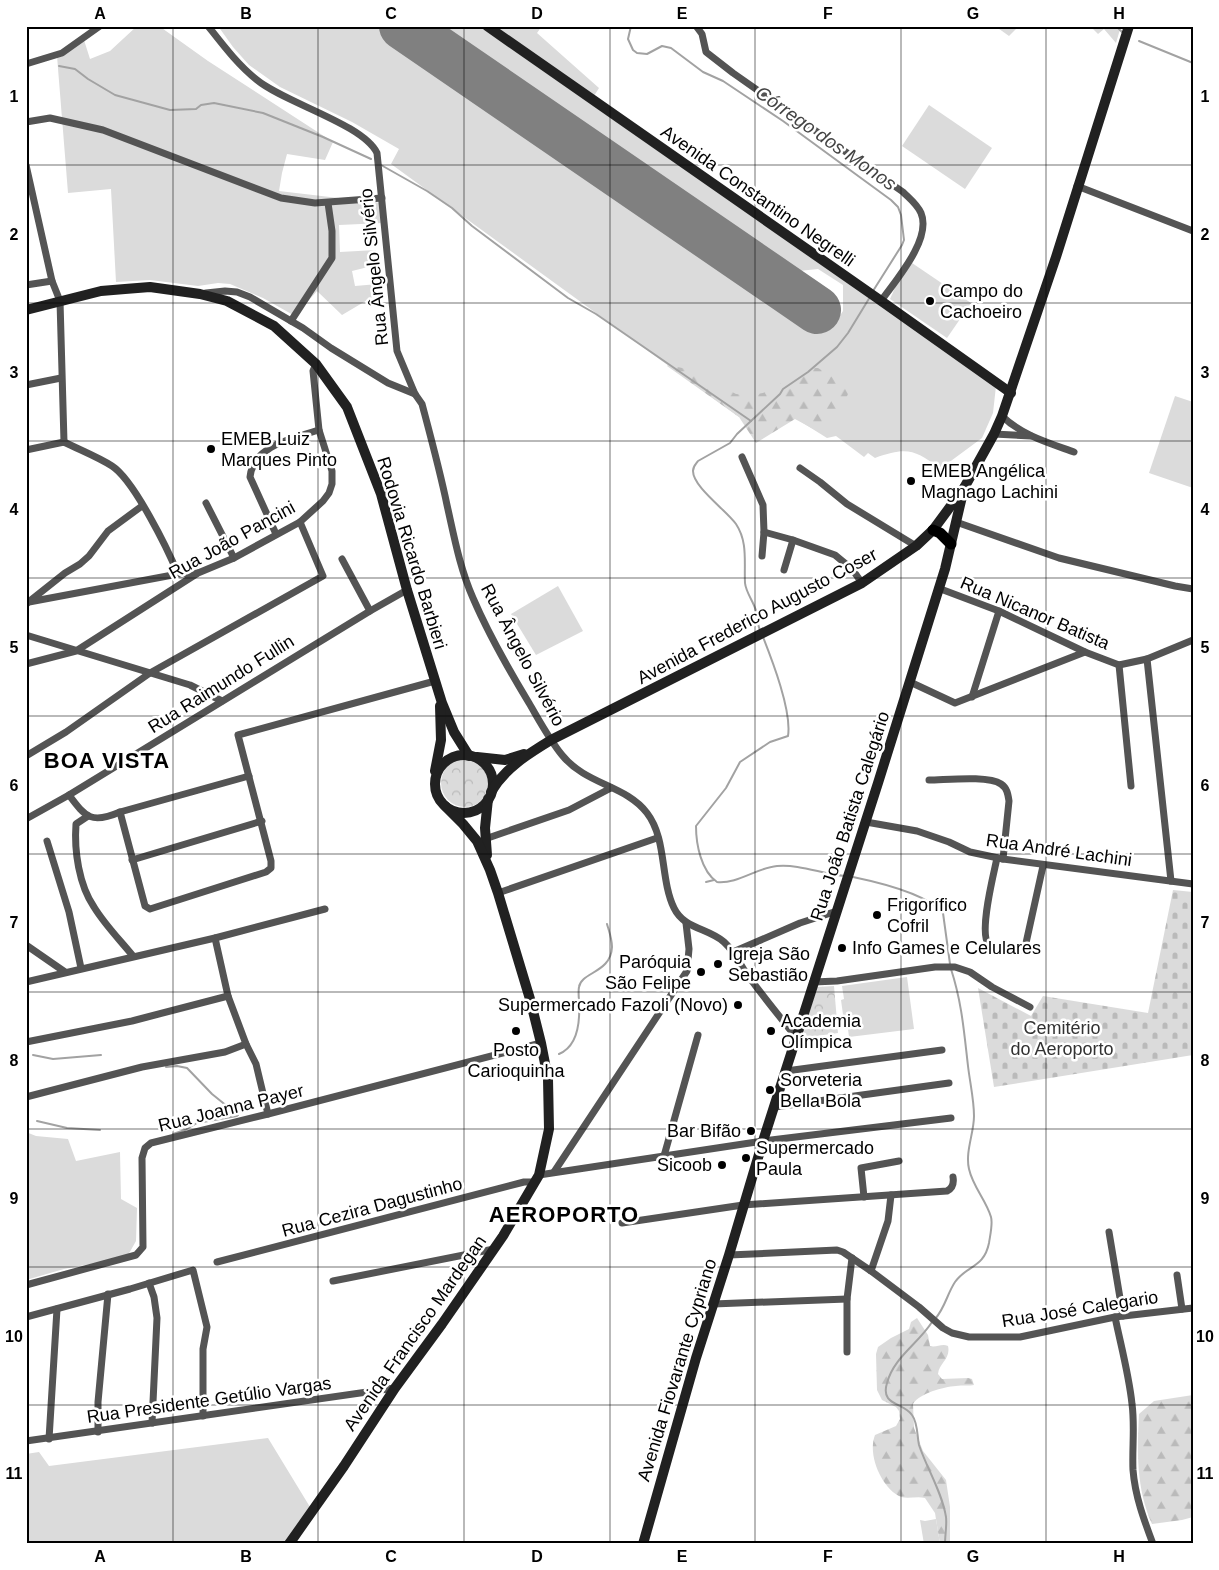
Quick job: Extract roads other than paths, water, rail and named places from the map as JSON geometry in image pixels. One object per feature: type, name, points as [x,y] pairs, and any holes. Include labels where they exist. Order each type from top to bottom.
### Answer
[{"type":"main road","name":"Avenida Constantino Negrelli","points":[[487,26],[868,292],[1010,394]]},
{"type":"main road","name":"Avenida Frederico Augusto Coser","points":[[490,795],[496,783],[508,770],[552,740],[862,583],[916,546],[933,530],[964,488],[1002,416],[1129,26]]},
{"type":"main road","name":"Rodovia Ricardo Barbieri","points":[[26,310],[101,291],[150,287],[200,294],[227,301],[274,326],[316,364],[347,407],[381,494],[407,590],[436,684]]},
{"type":"main road","name":"Rua João Batista Calegário","points":[[743,1205],[910,682],[951,544],[964,488]]},
{"type":"main road","points":[[944,515],[956,522]]},
{"type":"main road","points":[[933,530],[940,533],[951,544]]},
{"type":"main road","points":[[436,684],[454,732],[471,756],[483,763],[489,771],[492,782],[490,795],[482,806],[472,812],[455,811],[445,806],[438,797],[435,772],[441,740],[436,684]]},
{"type":"main road","name":"Avenida Frederico Augusto Coser","points":[[471,756],[505,760],[534,751]]},
{"type":"main road","points":[[435,781],[438,771],[448,759],[458,756],[471,756]]},
{"type":"main road","name":"Avenida Francisco Mardegan","points":[[490,795],[486,811],[485,839],[490,870]]},
{"type":"main road","name":"Avenida Francisco Mardegan","points":[[289,1544],[344,1466],[395,1388],[494,1249],[536,1178],[549,1129],[548,1079],[542,1043],[498,893],[477,841],[464,824],[445,806]]},
{"type":"main road","name":"Avenida Fiovarante Cypriano","points":[[643,1544],[696,1358],[743,1205]]},
{"type":"street","points":[[87,26],[87,36]]},
{"type":"street","points":[[26,64],[62,53],[100,26]]},
{"type":"street","name":"Rua Ângelo Silvério","points":[[208,26],[257,81],[362,135],[374,146],[377,153],[382,198],[396,351],[415,394],[422,404],[457,549],[473,597],[514,678],[563,756],[592,780],[622,792],[643,808],[652,821],[668,892],[675,909],[686,923]]},
{"type":"street","points":[[696,26],[702,34],[706,52],[903,192],[915,204],[921,213],[923,221],[923,232],[918,247],[879,300]]},
{"type":"street","points":[[26,122],[50,118],[103,130],[281,198],[328,203],[382,198]]},
{"type":"street","points":[[26,165],[52,281],[60,301],[64,442]]},
{"type":"street","points":[[1077,186],[1193,231]]},
{"type":"street","points":[[291,321],[332,258],[332,231],[328,203]]},
{"type":"street","points":[[26,285],[52,281]]},
{"type":"street","points":[[200,294],[225,291],[237,292],[250,297],[388,383],[415,394]]},
{"type":"street","name":"Rua João Pancini","points":[[26,664],[76,651],[198,573],[234,558],[300,522],[323,501],[329,493],[332,484],[332,471],[320,430],[313,371],[316,364]]},
{"type":"street","points":[[26,385],[61,378]]},
{"type":"street","points":[[1002,416],[1008,422],[1031,436],[1074,452]]},
{"type":"street","points":[[276,534],[250,477],[251,467],[255,460],[269,448],[320,430]]},
{"type":"street","points":[[994,434],[1031,436]]},
{"type":"street","points":[[26,450],[64,442],[114,467],[130,486],[142,506],[167,548],[178,574]]},
{"type":"street","points":[[742,457],[763,506],[764,532],[762,556]]},
{"type":"street","points":[[800,468],[847,504],[916,546]]},
{"type":"street","points":[[206,503],[234,558]]},
{"type":"street","points":[[28,603],[84,560],[108,531],[142,506]]},
{"type":"street","points":[[26,756],[66,732],[150,673],[323,576],[300,522]]},
{"type":"street","points":[[956,522],[1059,558],[1175,586],[1193,588]]},
{"type":"street","points":[[764,532],[835,555],[852,569],[862,583]]},
{"type":"street","points":[[784,570],[793,540]]},
{"type":"street","points":[[342,559],[370,611]]},
{"type":"street","points":[[28,603],[178,574],[198,573]]},
{"type":"street","name":"Rua Nicanor Batista","points":[[938,588],[999,611],[1086,652],[1119,665],[1131,786]]},
{"type":"street","name":"Rua Raimundo Fullin","points":[[26,819],[69,795],[407,590]]},
{"type":"street","points":[[972,697],[999,611]]},
{"type":"street","points":[[26,635],[190,685],[222,701]]},
{"type":"street","points":[[1119,665],[1147,659],[1193,640]]},
{"type":"street","points":[[910,682],[954,703],[1086,652]]},
{"type":"street","points":[[1147,659],[1171,881]]},
{"type":"street","points":[[120,812],[145,906],[150,908],[266,872],[271,868],[271,861],[238,735],[436,684]]},
{"type":"street","points":[[69,795],[82,812],[88,816],[97,818],[109,817],[120,812],[249,776]]},
{"type":"street","points":[[929,780],[988,779],[1003,785],[1008,792],[1009,801],[1000,858],[985,921],[986,940],[992,947],[1013,952],[1019,951],[1026,943],[1043,866]]},
{"type":"street","points":[[485,839],[569,810],[611,788]]},
{"type":"street","points":[[88,816],[76,824],[78,856],[84,886],[94,907],[133,956]]},
{"type":"street","points":[[132,860],[262,821]]},
{"type":"street","name":"Rua André Lachini","points":[[866,822],[917,831],[949,842],[970,852],[1000,858],[1043,866],[1193,884]]},
{"type":"street","points":[[498,893],[657,838]]},
{"type":"street","points":[[47,841],[69,912],[80,968]]},
{"type":"street","points":[[26,982],[215,938],[325,909]]},
{"type":"street","points":[[733,952],[800,923],[837,911]]},
{"type":"street","points":[[554,1172],[687,971],[689,949],[686,923],[722,940],[733,952],[759,991],[796,1037]]},
{"type":"street","points":[[215,938],[228,996],[246,1044],[256,1064],[268,1114]]},
{"type":"street","points":[[26,945],[65,972]]},
{"type":"street","points":[[813,982],[837,981],[941,967],[955,967],[970,972],[992,987],[1030,1007]]},
{"type":"street","points":[[26,1042],[132,1021],[228,996]]},
{"type":"street","points":[[664,1156],[698,1035]]},
{"type":"street","name":"Rua Joanna Payer","points":[[26,1285],[136,1255],[143,1247],[142,1158],[145,1148],[150,1143],[542,1043]]},
{"type":"street","points":[[26,1098],[142,1067],[225,1052],[246,1044]]},
{"type":"street","points":[[786,1071],[942,1050]]},
{"type":"street","points":[[775,1107],[949,1083]]},
{"type":"street","name":"Rua Cezira Dagustinho","points":[[217,1262],[524,1182],[554,1172],[763,1141],[950,1118]]},
{"type":"street","points":[[864,1197],[861,1168],[899,1161]]},
{"type":"street","points":[[622,1223],[743,1205],[947,1191],[954,1184],[954,1177]]},
{"type":"street","points":[[871,1271],[888,1221],[891,1195]]},
{"type":"street","points":[[1109,1232],[1132,1405],[1133,1470],[1137,1497],[1153,1544]]},
{"type":"street","points":[[333,1281],[494,1249]]},
{"type":"street","name":"Rua José Calegario","points":[[729,1255],[828,1250],[843,1252],[871,1271],[943,1328],[952,1333],[969,1337],[1020,1337],[1119,1317],[1193,1308]]},
{"type":"street","points":[[847,1352],[847,1299],[852,1258]]},
{"type":"street","points":[[26,1317],[193,1270],[207,1327],[203,1349],[203,1416]]},
{"type":"street","points":[[1177,1275],[1182,1309]]},
{"type":"street","points":[[149,1283],[154,1297],[157,1318],[152,1423]]},
{"type":"street","points":[[98,1432],[98,1402],[108,1294]]},
{"type":"street","points":[[713,1304],[847,1299]]},
{"type":"street","points":[[49,1439],[57,1309]]},
{"type":"street","name":"Rua Presidente Getúlio Vargas","points":[[26,1441],[395,1388]]},
{"type":"waterway","name":"Córrego dos Monos","points":[[631,26],[628,39],[633,50],[637,53],[647,54],[662,46],[671,48],[703,72],[723,81],[783,121],[898,207],[901,215],[904,240],[873,291]]},
{"type":"waterway","points":[[1116,26],[1122,32]]},
{"type":"waterway","points":[[1139,41],[1193,63]]},
{"type":"waterway","points":[[59,66],[75,69],[115,95],[170,110],[196,109],[201,105],[214,103],[263,113],[371,159]]},
{"type":"waterway","points":[[381,165],[427,191],[452,208],[472,226],[568,298],[596,314],[751,421]]},
{"type":"waterway","name":"Córrego dos Monos","points":[[760,630],[757,614],[745,583],[744,545],[740,531],[731,518],[698,484],[693,471],[698,461],[730,443],[783,389],[808,372],[837,347],[870,297]]},
{"type":"waterway","name":"Córrego dos Monos","points":[[763,637],[784,700],[787,713],[788,736],[770,742],[740,762],[726,788],[696,826],[700,857],[707,871],[717,882],[732,881],[769,867],[777,866],[794,866],[845,876]]},
{"type":"waterway","name":"Córrego dos Monos","points":[[853,877],[901,890],[936,906],[943,913],[950,964]]},
{"type":"waterway","name":"Córrego dos Monos","points":[[706,882],[714,880]]},
{"type":"waterway","points":[[559,1054],[574,1039],[579,1017],[579,989],[581,982],[602,967],[610,956],[612,944],[607,924]]},
{"type":"waterway","name":"Córrego dos Monos","points":[[935,1319],[955,1282],[979,1262],[987,1251],[992,1223],[989,1211],[973,1182],[968,1163],[974,1122],[973,1104],[962,1018],[951,969]]},
{"type":"waterway","points":[[33,1055],[53,1059],[101,1055]]},
{"type":"waterway","points":[[166,1067],[177,1066],[187,1068],[212,1094],[238,1115]]},
{"type":"waterway","points":[[173,1134],[197,1123],[237,1116]]},
{"type":"waterway","points":[[37,1121],[67,1128],[100,1130]]},
{"type":"waterway","name":"Córrego dos Monos","points":[[932,1322],[895,1366],[890,1374],[886,1390],[889,1400],[908,1411],[915,1422],[919,1445],[944,1508],[946,1520],[945,1544]]},
{"type":"place","name":"Campo do Cachoeiro","points":[[930,301]]},
{"type":"place","name":"EMEB Luiz Marques Pinto","points":[[211,449]]},
{"type":"place","name":"EMEB Angélica Magnago Lachini","points":[[911,481]]},
{"type":"place","name":"Frigorífico Cofril","points":[[877,915]]},
{"type":"place","name":"Info Games e Celulares","points":[[842,948]]},
{"type":"place","name":"Igreja São Sebastião","points":[[718,964]]},
{"type":"place","name":"Paróquia São Felipe","points":[[701,972]]},
{"type":"place","name":"Supermercado Fazoli (Novo)","points":[[738,1005]]},
{"type":"place","name":"Posto Carioquinha","points":[[516,1031]]},
{"type":"place","name":"Academia Olímpica","points":[[771,1031]]},
{"type":"place","name":"Sorveteria Bella Bola","points":[[770,1090]]},
{"type":"place","name":"Bar Bifão","points":[[751,1131]]},
{"type":"place","name":"Supermercado Paula","points":[[746,1158]]},
{"type":"place","name":"Sicoob","points":[[722,1165]]},
{"type":"district","name":"BOA VISTA","points":[[107,760]]},
{"type":"district","name":"AEROPORTO","points":[[564,1214]]},
{"type":"park label","name":"Cemitério do Aeroporto","points":[[1062,1038]]}]
